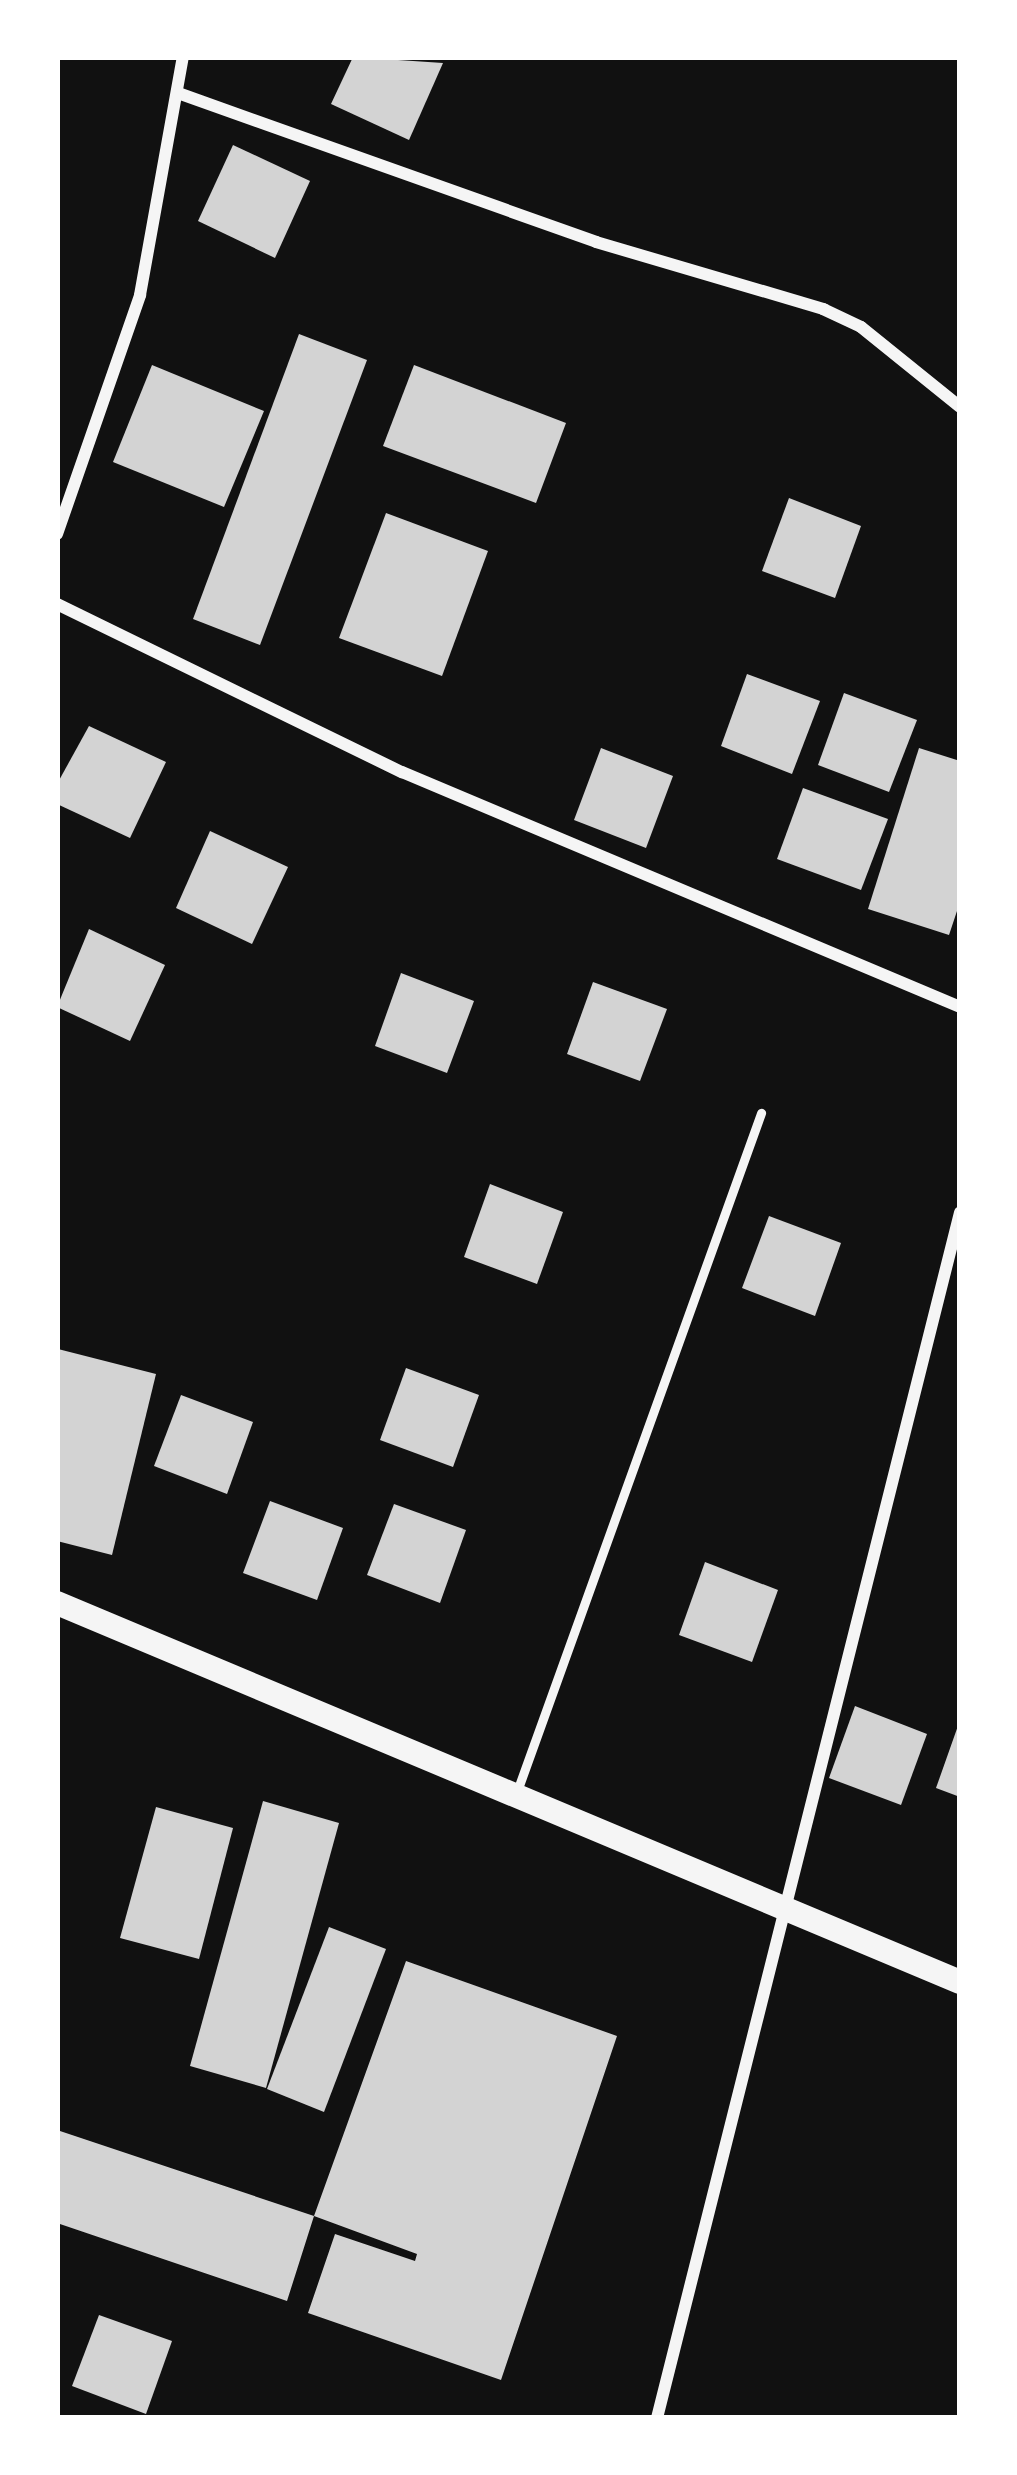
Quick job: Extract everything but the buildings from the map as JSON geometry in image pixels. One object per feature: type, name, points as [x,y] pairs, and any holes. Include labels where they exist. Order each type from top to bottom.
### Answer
[{"type":"main road","points":[[57,1603],[786,1904],[960,1982]]},
{"type":"street","points":[[57,534],[140,295],[183,57]]},
{"type":"street","points":[[178,93],[596,242],[824,309],[861,327],[960,407]]},
{"type":"street","points":[[57,604],[403,772],[960,1007]]},
{"type":"street","points":[[657,2418],[960,1213]]},
{"type":"lane","points":[[516,1794],[761,1113]]}]
